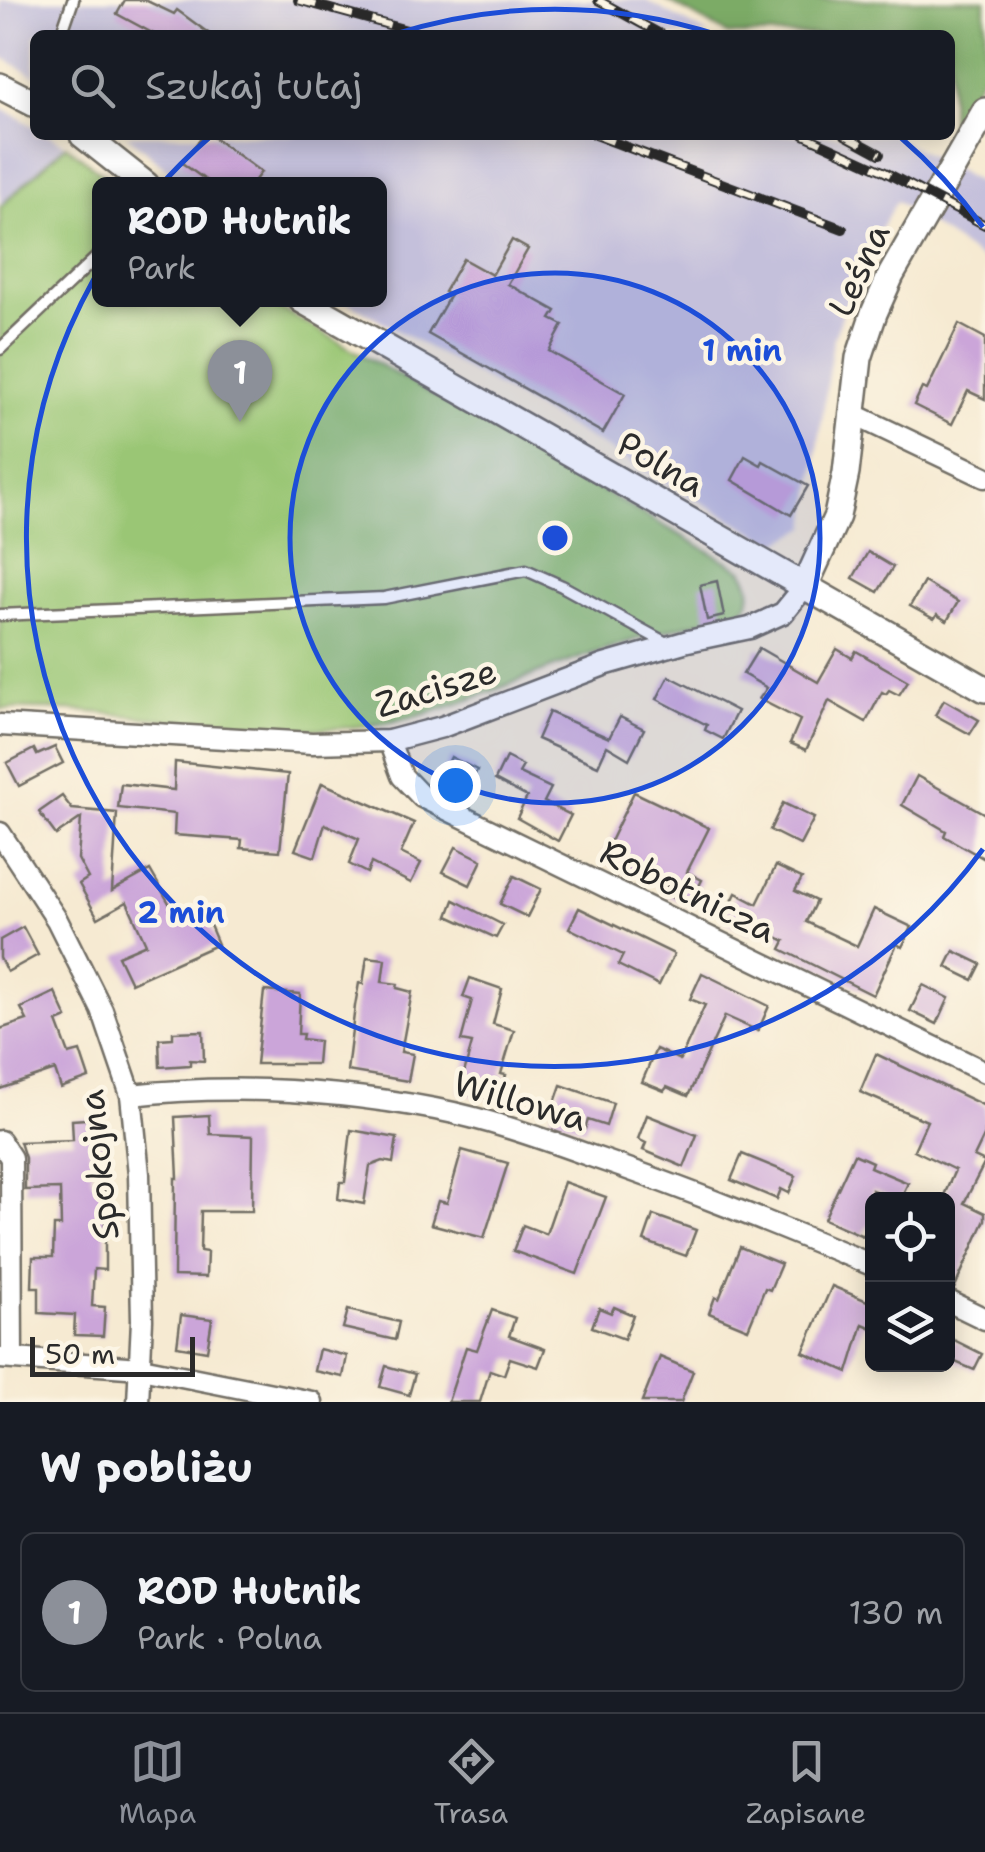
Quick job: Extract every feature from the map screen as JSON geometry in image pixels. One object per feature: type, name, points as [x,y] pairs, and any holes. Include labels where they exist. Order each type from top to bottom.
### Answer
[{"type":"street","points":[[0,86],[30,101]]},
{"type":"street","name":"Leśna","points":[[805,586],[837,516],[846,473],[858,358],[885,288],[985,111]]},
{"type":"street","points":[[89,140],[137,177]]},
{"type":"street","name":"Polna","points":[[314,307],[985,689]]},
{"type":"street","points":[[850,413],[985,477]]},
{"type":"street","name":"Zacisze","points":[[0,725],[312,744],[389,742],[442,727],[604,665],[750,628],[783,613],[805,586]]},
{"type":"street","name":"Robotnicza","points":[[389,742],[402,776],[422,797],[985,1072]]},
{"type":"street","name":"Spokojna","points":[[0,833],[57,920],[102,1010],[131,1095],[139,1174],[138,1402]]},
{"type":"street","name":"Willowa","points":[[131,1095],[254,1088],[437,1110],[531,1135],[686,1188],[865,1262]]},
{"type":"street","points":[[0,1141],[11,1158],[6,1358],[141,1368],[312,1402]]},
{"type":"street","points":[[955,1304],[985,1319]]},
{"type":"lane","points":[[63,30],[73,0]]},
{"type":"lane","points":[[0,349],[92,262]]},
{"type":"lane","points":[[0,616],[384,598],[526,570],[672,646]]},
{"type":"shaded area","points":[[0,0],[645,0],[700,30],[30,30],[30,73],[0,56]]},
{"type":"shaded area","points":[[0,107],[30,124],[30,140],[58,140],[66,145],[0,207]]},
{"type":"shaded area","points":[[132,140],[902,140],[985,186],[985,262],[896,201],[857,272],[833,341],[807,527],[776,544],[356,307],[387,307],[387,177],[177,177]]},
{"type":"green space","points":[[666,0],[985,0],[985,71],[955,119],[955,30],[720,30]]},
{"type":"green space","points":[[66,145],[106,177],[92,177],[92,307],[277,307],[742,570],[750,592],[745,608],[741,613],[599,651],[446,708],[379,724],[284,729],[95,712],[0,709],[0,207]]},
{"type":"building","points":[[125,0],[145,0],[174,14],[177,10],[204,30],[147,30],[117,14]]},
{"type":"building","points":[[199,140],[217,140],[261,172],[257,177],[201,177],[182,163]]},
{"type":"building","points":[[512,240],[528,249],[508,284],[556,311],[551,319],[563,325],[549,351],[625,394],[603,433],[428,334],[450,295],[444,292],[463,259],[492,275]]},
{"type":"building","points":[[959,324],[985,338],[985,399],[968,391],[952,424],[914,405],[922,388],[927,390]]},
{"type":"building","points":[[745,456],[761,465],[763,461],[808,486],[791,515],[732,480]]},
{"type":"building","points":[[868,552],[893,567],[878,592],[853,578]]},
{"type":"building","points":[[717,581],[724,616],[707,620],[700,585]]},
{"type":"building","points":[[924,582],[958,602],[947,621],[937,615],[934,619],[910,606]]},
{"type":"building","points":[[759,648],[818,682],[837,649],[852,658],[856,651],[908,681],[899,695],[889,690],[886,694],[882,692],[866,722],[829,701],[806,750],[790,743],[800,720],[759,699],[767,688],[743,674]]},
{"type":"building","points":[[669,676],[737,711],[723,739],[705,730],[707,725],[657,699]]},
{"type":"building","points":[[944,700],[979,720],[970,734],[935,715]]},
{"type":"building","points":[[549,712],[609,738],[620,717],[644,729],[629,759],[607,746],[598,766],[537,739]]},
{"type":"building","points":[[55,747],[63,763],[19,786],[7,763],[34,749],[37,755]]},
{"type":"building","points":[[451,757],[477,770],[465,794],[439,781]]},
{"type":"building","points":[[506,757],[523,766],[519,773],[551,788],[544,802],[571,815],[558,841],[517,818],[527,797],[495,780]]},
{"type":"building","points":[[175,762],[288,774],[280,851],[241,848],[242,840],[174,835],[175,814],[118,808],[121,784],[174,790]]},
{"type":"building","points":[[917,776],[985,814],[985,859],[944,836],[946,831],[902,805]]},
{"type":"building","points":[[322,783],[414,823],[401,853],[421,863],[411,883],[371,863],[367,873],[349,864],[359,839],[325,824],[315,857],[295,850]]},
{"type":"building","points":[[634,792],[709,828],[687,872],[702,880],[689,906],[663,893],[668,882],[638,866],[632,876],[601,860]]},
{"type":"building","points":[[62,796],[72,809],[117,813],[112,891],[150,870],[180,922],[206,916],[218,944],[131,983],[118,956],[146,944],[127,902],[98,918],[79,884],[88,878],[78,859],[81,818],[56,835],[39,812]]},
{"type":"building","points":[[783,803],[814,818],[800,845],[770,830]]},
{"type":"building","points":[[456,847],[482,860],[470,885],[443,872]]},
{"type":"building","points":[[776,866],[802,878],[795,891],[816,901],[806,922],[857,946],[874,909],[912,927],[902,947],[897,944],[873,995],[781,949],[785,941],[755,926],[751,934],[723,920],[736,893],[757,904]]},
{"type":"building","points":[[514,876],[541,889],[527,917],[500,904]]},
{"type":"building","points":[[454,900],[503,925],[496,938],[448,916]]},
{"type":"building","points":[[579,908],[674,954],[659,985],[618,965],[623,955],[569,928]]},
{"type":"building","points":[[23,927],[38,955],[7,972],[0,958],[0,940]]},
{"type":"building","points":[[954,951],[981,964],[973,980],[946,967]]},
{"type":"building","points":[[367,957],[385,959],[382,982],[398,984],[397,988],[412,992],[401,1052],[413,1054],[408,1081],[347,1071],[359,983],[363,984]]},
{"type":"building","points":[[702,973],[769,1006],[758,1031],[725,1016],[688,1096],[642,1082],[656,1049],[680,1060],[705,1005],[690,999]]},
{"type":"building","points":[[470,978],[502,989],[493,1024],[514,1030],[501,1074],[506,1075],[499,1101],[459,1092],[472,1043],[461,1041],[472,1000],[463,997]]},
{"type":"building","points":[[923,985],[949,998],[937,1024],[910,1011]]},
{"type":"building","points":[[264,991],[300,994],[298,1034],[303,1034],[302,1039],[319,1041],[317,1064],[256,1064]]},
{"type":"building","points":[[55,992],[67,1018],[57,1022],[69,1054],[80,1051],[89,1078],[61,1088],[55,1070],[0,1089],[0,1029],[27,1020],[21,1008]]},
{"type":"building","points":[[203,1031],[204,1061],[160,1067],[159,1039],[173,1038],[173,1032]]},
{"type":"building","points":[[876,1054],[985,1106],[985,1134],[974,1157],[985,1162],[964,1203],[985,1213],[985,1220],[955,1287],[955,1192],[945,1192],[955,1170],[914,1150],[927,1121],[860,1092]]},
{"type":"building","points":[[561,1085],[613,1103],[606,1126],[588,1120],[585,1129],[550,1117]]},
{"type":"building","points":[[209,1115],[210,1134],[253,1136],[252,1211],[201,1211],[200,1251],[207,1252],[206,1277],[174,1276],[178,1178],[175,1117]]},
{"type":"building","points":[[647,1115],[697,1135],[684,1167],[643,1150],[646,1143],[638,1139]]},
{"type":"building","points":[[101,1118],[103,1146],[90,1146],[92,1180],[105,1179],[105,1270],[94,1269],[92,1306],[105,1307],[103,1336],[74,1335],[75,1315],[39,1313],[39,1287],[32,1287],[33,1257],[53,1257],[54,1226],[61,1226],[60,1189],[25,1190],[25,1158],[20,1142],[73,1140],[72,1120]]},
{"type":"building","points":[[351,1130],[397,1138],[393,1163],[383,1161],[370,1166],[364,1204],[338,1199],[340,1182],[345,1182]]},
{"type":"building","points":[[462,1150],[508,1163],[484,1238],[431,1224],[438,1201],[447,1203]]},
{"type":"building","points":[[742,1154],[796,1176],[789,1193],[781,1189],[777,1199],[731,1180]]},
{"type":"building","points":[[854,1154],[872,1162],[870,1167],[908,1183],[904,1192],[865,1192],[863,1236],[824,1219]]},
{"type":"building","points":[[564,1182],[606,1197],[577,1274],[513,1251],[523,1225],[546,1234]]},
{"type":"building","points":[[653,1215],[696,1230],[686,1256],[644,1241]]},
{"type":"building","points":[[740,1247],[781,1264],[770,1290],[765,1288],[748,1329],[709,1313],[715,1297],[719,1299]]},
{"type":"building","points":[[832,1286],[865,1300],[865,1325],[848,1372],[803,1352]]},
{"type":"building","points":[[614,1307],[633,1315],[624,1339],[592,1327],[599,1308],[611,1313]]},
{"type":"building","points":[[348,1310],[399,1322],[395,1340],[343,1328]]},
{"type":"building","points":[[492,1310],[515,1318],[509,1336],[545,1349],[538,1367],[510,1358],[504,1375],[490,1370],[480,1402],[448,1402],[466,1347],[477,1350]]},
{"type":"building","points":[[181,1315],[212,1319],[207,1351],[177,1346]]},
{"type":"building","points":[[955,1340],[982,1354],[974,1370],[955,1362]]},
{"type":"building","points":[[319,1349],[347,1356],[343,1377],[314,1371]]},
{"type":"building","points":[[660,1357],[693,1371],[681,1402],[642,1402]]},
{"type":"building","points":[[386,1366],[415,1374],[409,1395],[380,1387]]},
{"type":"railway","points":[[298,0],[407,30]]},
{"type":"railway","points":[[598,0],[653,30]]},
{"type":"railway","points":[[608,140],[843,229]]},
{"type":"railway","points":[[815,140],[985,225]]},
{"type":"railway","points":[[854,140],[880,154]]},
{"type":"place","name":"ROD Hutnik","points":[[240,422]]}]
